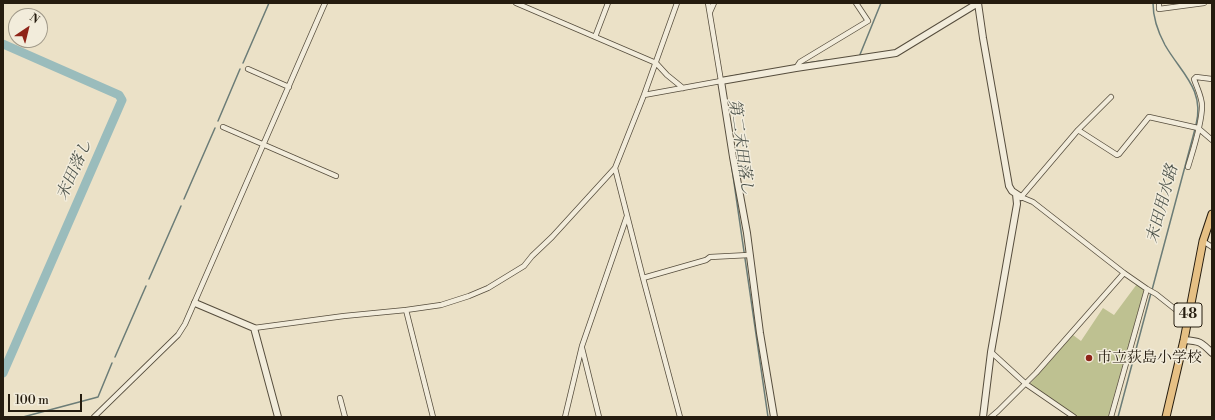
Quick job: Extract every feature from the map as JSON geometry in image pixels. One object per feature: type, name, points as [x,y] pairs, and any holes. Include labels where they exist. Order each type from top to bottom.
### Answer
[{"type":"main road","name":"48","points":[[1166,417],[1184,340],[1203,241],[1212,214]]},
{"type":"street","points":[[94,417],[178,336],[185,324],[325,3]]},
{"type":"street","points":[[516,3],[656,63],[667,76],[683,88]]},
{"type":"street","points":[[595,37],[608,3]]},
{"type":"street","points":[[195,303],[254,328],[441,305],[488,288],[524,266],[615,168],[678,3]]},
{"type":"street","points":[[708,3],[746,233],[774,417]]},
{"type":"street","points":[[710,12],[714,3]]},
{"type":"street","points":[[796,68],[800,62],[868,21],[856,3]]},
{"type":"street","points":[[644,95],[796,68],[896,53],[978,3],[1009,186],[1012,191],[1033,202],[1124,273],[1156,294],[1188,318]]},
{"type":"street","points":[[1159,3],[1159,9],[1204,3]]},
{"type":"street","points":[[248,69],[289,87]]},
{"type":"street","points":[[1188,167],[1202,106],[1201,98],[1194,79],[1196,77],[1212,79]]},
{"type":"street","points":[[983,417],[991,352],[1019,196],[1078,130],[1111,97]]},
{"type":"street","points":[[1078,130],[1117,155],[1149,117],[1198,128],[1212,140]]},
{"type":"street","points":[[223,127],[336,176]]},
{"type":"street","points":[[615,168],[680,417]]},
{"type":"street","points":[[565,417],[582,346],[627,216]]},
{"type":"street","points":[[1203,241],[1212,247]]},
{"type":"street","points":[[643,278],[706,260],[710,257],[749,255]]},
{"type":"street","points":[[990,417],[1026,384],[1124,273]]},
{"type":"street","points":[[1111,417],[1147,288]]},
{"type":"street","points":[[406,310],[433,417]]},
{"type":"street","points":[[254,328],[278,417]]},
{"type":"street","points":[[1184,340],[1201,342],[1212,353]]},
{"type":"street","points":[[582,346],[599,417]]},
{"type":"street","points":[[991,352],[1026,384],[1074,417]]},
{"type":"street","points":[[340,398],[345,417]]},
{"type":"green space","name":"市立荻島小学校","points":[[1137,284],[1144,290],[1108,417],[1078,417],[1029,385],[1073,335],[1081,341],[1103,308],[1114,315]]},
{"type":"waterway","points":[[243,63],[269,3]]},
{"type":"waterway","name":"第二末田落し","points":[[859,57],[881,3]]},
{"type":"waterway","name":"末田用水路","points":[[1153,3],[1155,19],[1162,40],[1190,82],[1194,91],[1198,112],[1196,125]]},
{"type":"waterway","name":"末田落し","points":[[3,44],[119,95],[122,100],[3,373]]},
{"type":"waterway","name":"第二末田落し","points":[[801,64],[827,60]]},
{"type":"waterway","points":[[218,121],[240,69]]},
{"type":"waterway","name":"第二末田落し","points":[[722,78],[760,71]]},
{"type":"waterway","points":[[184,199],[215,128]]},
{"type":"waterway","name":"末田用水路","points":[[1152,290],[1195,129]]},
{"type":"waterway","name":"第二末田落し","points":[[731,162],[768,417]]},
{"type":"waterway","points":[[149,279],[181,206]]},
{"type":"waterway","points":[[115,357],[146,286]]},
{"type":"waterway","name":"末田用水路","points":[[1118,417],[1151,293]]},
{"type":"waterway","points":[[23,417],[98,397],[112,363]]},
{"type":"place","name":"市立荻島小学校","points":[[1089,358]]}]
